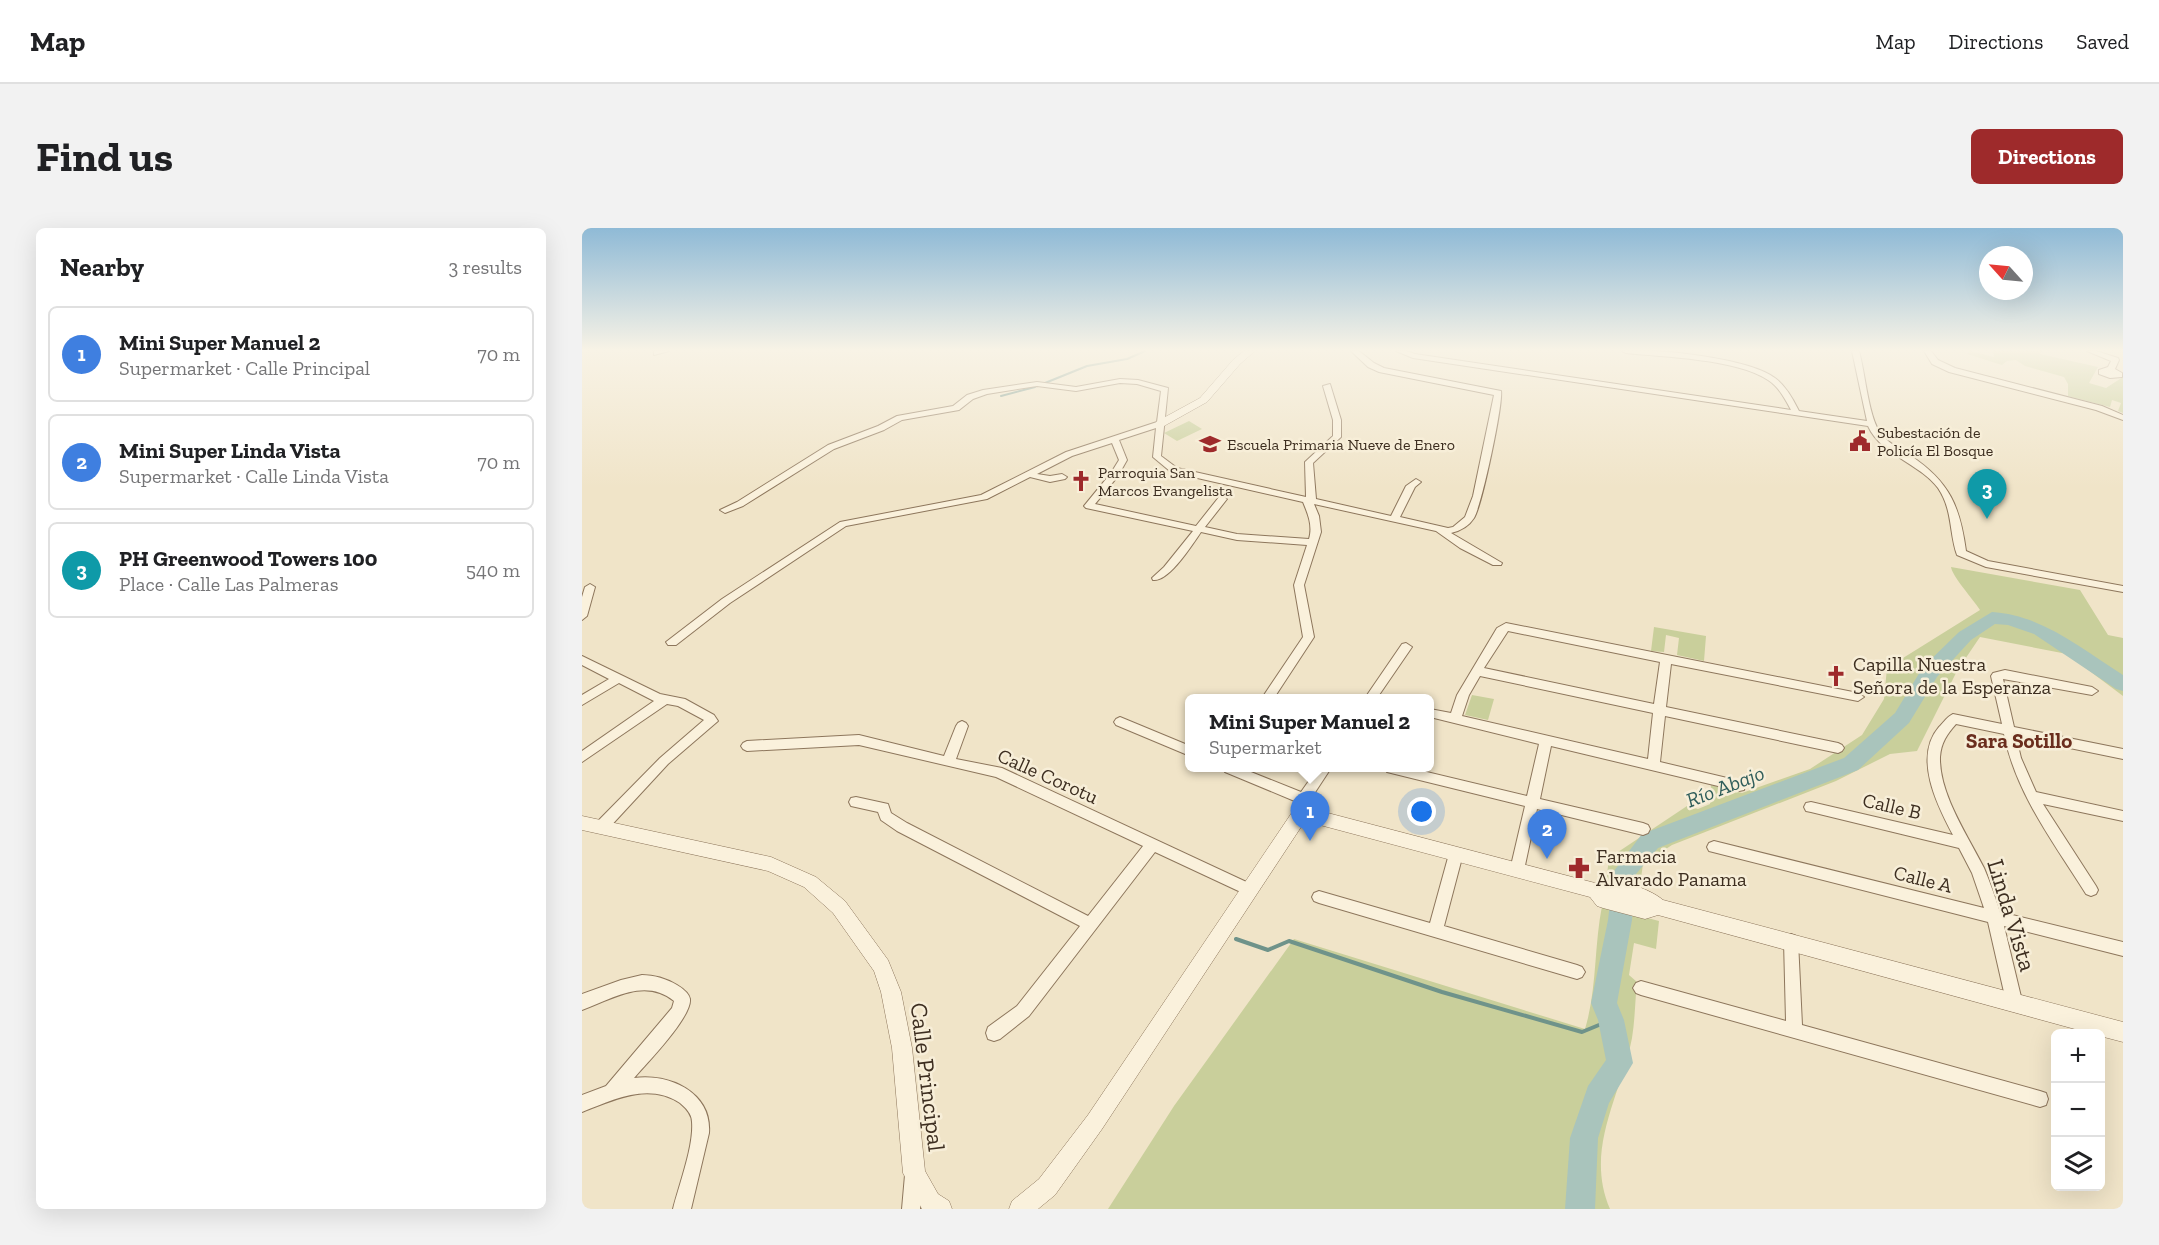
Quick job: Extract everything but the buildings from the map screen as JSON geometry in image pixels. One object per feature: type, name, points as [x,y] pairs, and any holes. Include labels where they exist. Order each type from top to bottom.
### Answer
[{"type":"street","points":[[725,510],[740,504],[831,447],[881,428],[900,418],[956,408],[971,397]]},
{"type":"street","points":[[1164,397],[1157,457],[1174,470],[1395,518],[1439,530],[1497,564]]},
{"type":"street","points":[[672,642],[726,601],[843,524],[984,497],[1069,454],[1160,424],[1197,405],[1206,397]]},
{"type":"street","points":[[1271,694],[1309,637],[1299,585],[1316,532],[1309,499],[1309,462],[1337,437],[1337,420],[1330,397]]},
{"type":"street","points":[[1439,530],[1456,529],[1469,518],[1485,465],[1497,397]]},
{"type":"street","points":[[1692,397],[1871,424]]},
{"type":"street","points":[[1786,397],[1796,412]]},
{"type":"street","points":[[1865,397],[1871,424],[1879,436],[1926,470],[1942,485],[1954,517],[1961,553],[1986,564],[2123,589]]},
{"type":"street","points":[[2056,397],[2099,408],[2123,418]]},
{"type":"street","points":[[1115,440],[1123,460],[1115,474],[1089,506],[1237,537],[1312,542]]},
{"type":"street","points":[[1031,475],[1040,478],[1062,477]]},
{"type":"street","points":[[1395,518],[1416,482]]},
{"type":"street","points":[[1157,578],[1168,569],[1222,499]]},
{"type":"street","points":[[582,616],[590,586]]},
{"type":"street","points":[[1455,719],[1463,695],[1501,631],[1506,627],[1858,698]]},
{"type":"street","points":[[1374,694],[1406,647]]},
{"type":"street","points":[[1653,766],[1666,658]]},
{"type":"street","points":[[582,660],[664,700],[681,702],[711,718],[712,721],[664,761],[602,826]]},
{"type":"street","points":[[1477,671],[1838,748]]},
{"type":"street","points":[[2091,890],[2031,796],[2015,758],[1997,676],[2005,674],[2092,691]]},
{"type":"street","points":[[582,701],[619,678]]},
{"type":"street","points":[[582,757],[664,700]]},
{"type":"street","points":[[1434,714],[1739,786]]},
{"type":"street","name":"Linda Vista","points":[[2008,729],[1953,719],[1948,723],[1935,746],[1934,761],[1947,812],[1981,875],[2014,1001]]},
{"type":"street","points":[[1120,722],[1185,749]]},
{"type":"street","points":[[948,762],[962,726]]},
{"type":"street","points":[[2008,729],[2123,754]]},
{"type":"street","name":"Calle Corotu","points":[[747,746],[859,740],[998,772],[1250,890]]},
{"type":"street","points":[[1517,870],[1546,741]]},
{"type":"street","points":[[1237,772],[1303,806],[1456,854],[1791,940],[2123,1032]]},
{"type":"street","points":[[1020,1209],[1047,1187],[1095,1122],[1250,890],[1323,772]]},
{"type":"street","points":[[1408,772],[1643,829]]},
{"type":"street","points":[[2031,796],[2123,816]]},
{"type":"street","points":[[856,802],[883,808],[886,816],[902,827],[1090,924]]},
{"type":"street","name":"Calle B","points":[[1811,807],[1964,843]]},
{"type":"street","name":"Calle Principal","points":[[582,823],[771,864],[810,882],[839,908],[881,966],[891,992],[902,1048],[914,1173],[930,1202],[941,1209]]},
{"type":"street","points":[[994,1033],[1023,1011],[1152,845]]},
{"type":"street","name":"Calle A","points":[[1714,847],[2123,949]]},
{"type":"street","points":[[1435,931],[1456,854]]},
{"type":"street","points":[[1318,897],[1576,972]]},
{"type":"street","points":[[1791,940],[1794,1031]]},
{"type":"street","points":[[582,1002],[642,982],[664,987],[675,992],[682,999],[679,1012],[612,1091]]},
{"type":"street","points":[[1641,988],[2040,1099]]},
{"type":"street","points":[[582,1104],[612,1091],[654,1084],[677,1090],[694,1105],[702,1122],[682,1209]]},
{"type":"street","points":[[911,1209],[914,1173]]},
{"type":"green space","points":[[2071,397],[2123,397],[2123,413],[2118,411],[2121,403],[2112,400],[2110,407]]},
{"type":"green space","points":[[1189,421],[1202,429],[1177,441],[1164,433]]},
{"type":"green space","points":[[1951,567],[2080,590],[2108,635],[2123,638],[2123,696],[2067,654],[1980,637],[1957,671],[1917,751],[1890,754],[1836,781],[1672,845],[1643,864],[1639,892],[1606,883],[1609,858],[1687,806],[1698,809],[1710,804],[1711,785],[1742,793],[1810,769],[1862,735],[1884,699],[1887,668],[1980,610]]},
{"type":"green space","points":[[1654,627],[1706,636],[1704,661],[1677,655],[1679,638],[1666,635],[1664,652],[1651,651]]},
{"type":"green space","points":[[1472,695],[1494,699],[1488,720],[1465,715]]},
{"type":"green space","points":[[1602,906],[1659,921],[1656,949],[1634,943],[1629,975],[1637,982],[1632,1038],[1607,1123],[1601,1165],[1603,1187],[1610,1209],[1108,1209],[1174,1106],[1294,939],[1585,1029],[1592,999]]},
{"type":"waterway","name":"Río Abajo","points":[[1580,1209],[1584,1138],[1598,1096],[1620,1063],[1611,1020],[1604,1003],[1620,920],[1625,871],[1650,841],[1851,764],[1902,718],[1930,672],[1965,636],[1992,618],[2010,619],[2040,630],[2123,684]]},
{"type":"waterway","points":[[1236,939],[1268,950],[1289,941],[1442,992],[1582,1032],[1611,1020]]},
{"type":"place","name":"Subestación de Policía El Bosque","points":[[1860,441]]},
{"type":"place","name":"Escuela Primaria Nueve de Enero","points":[[1210,444]]},
{"type":"place","name":"Parroquia San Marcos Evangelista","points":[[1081,481]]},
{"type":"place","name":"PH Greenwood Towers 100","points":[[1987,519]]},
{"type":"place","name":"Capilla Nuestra Señora de la Esperanza","points":[[1836,676]]},
{"type":"place","name":"Mini Super Manuel 2","points":[[1310,841]]},
{"type":"place","name":"Mini Super Linda Vista","points":[[1547,859]]},
{"type":"place","name":"Farmacia Alvarado Panama","points":[[1579,868]]},
{"type":"district","name":"Sara Sotillo","points":[[2019,740]]}]
